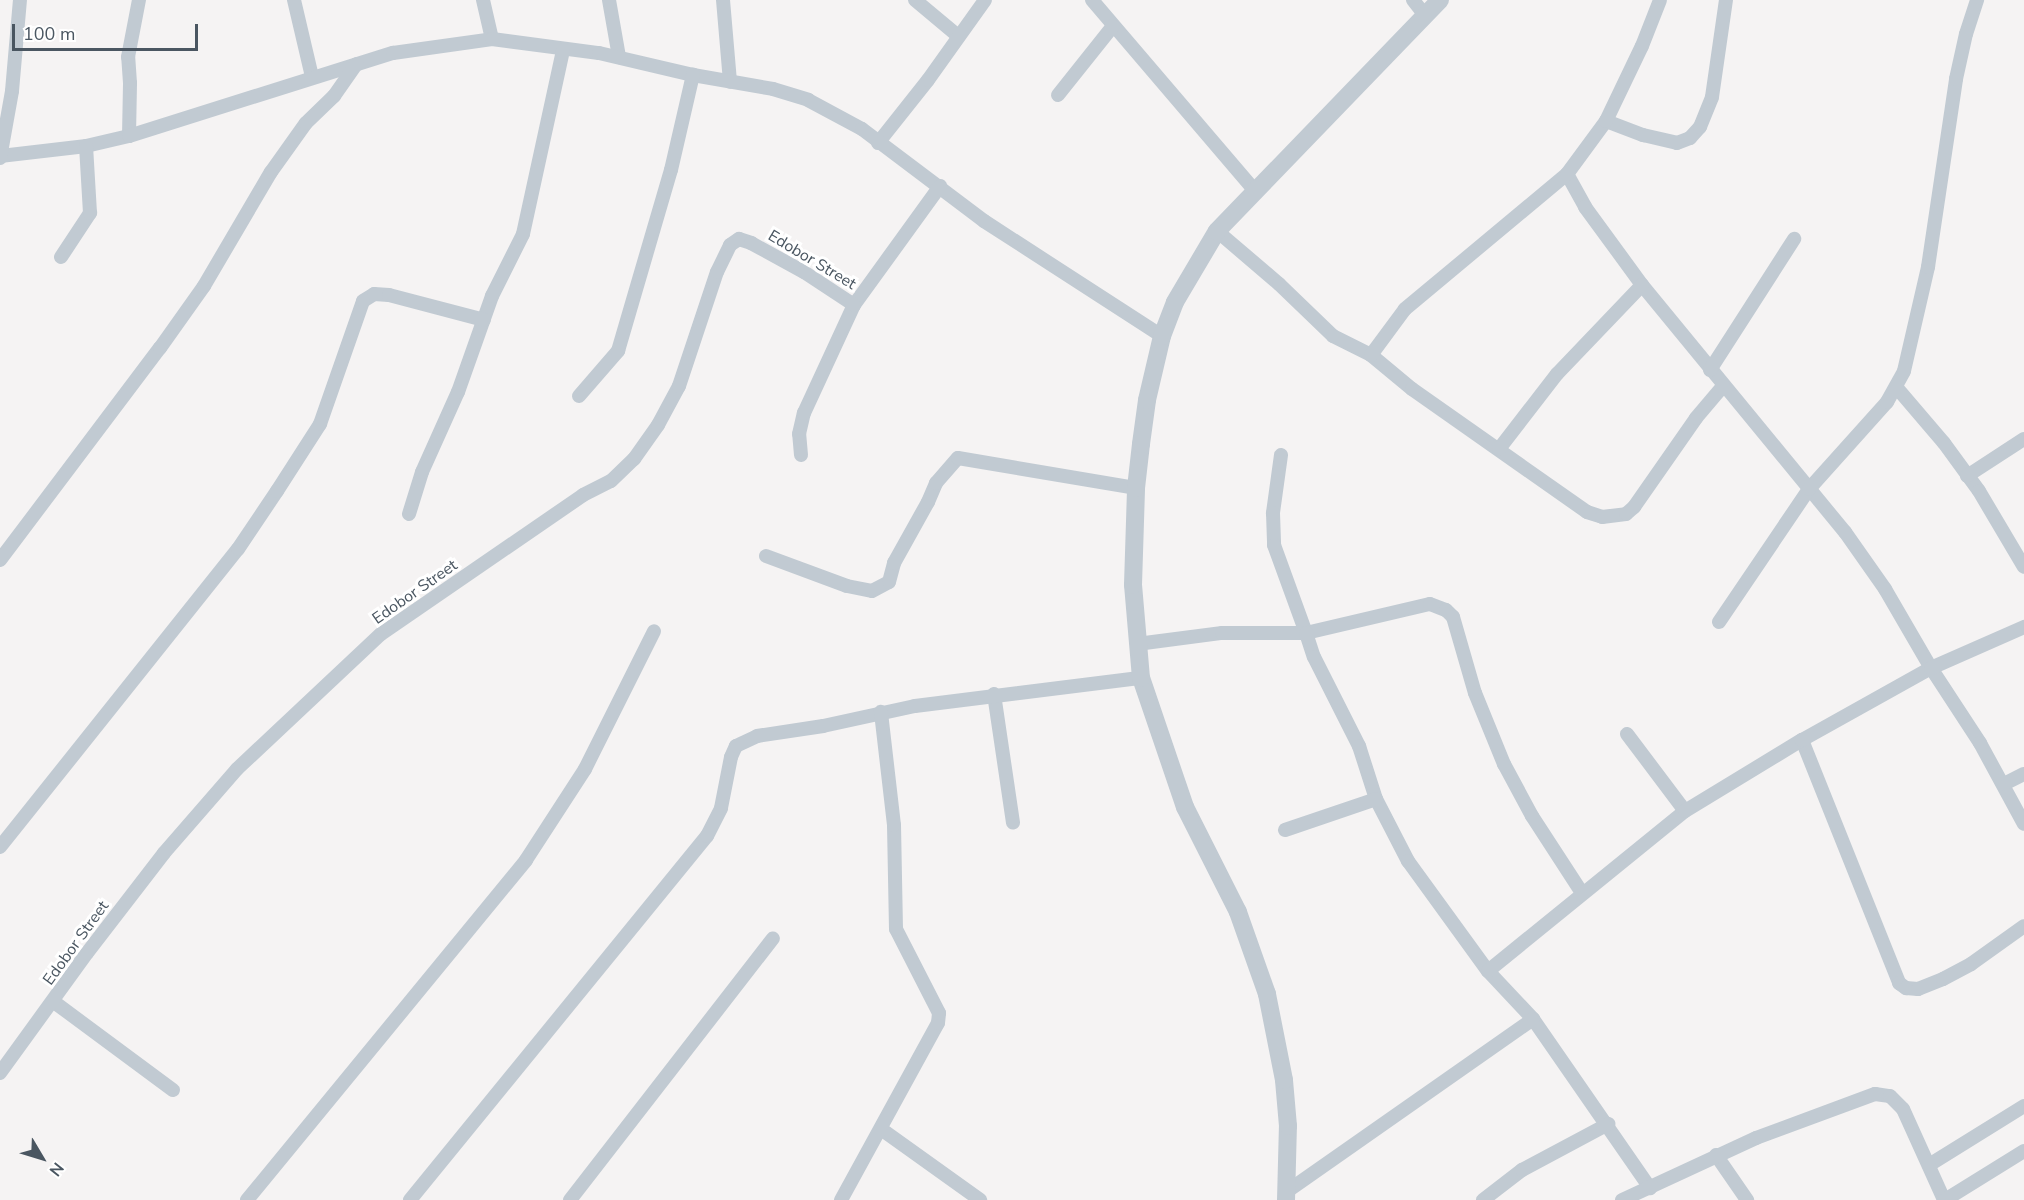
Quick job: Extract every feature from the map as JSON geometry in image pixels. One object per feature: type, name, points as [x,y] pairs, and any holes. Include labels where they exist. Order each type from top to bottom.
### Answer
[{"type":"street","points":[[20,0],[12,91],[0,156],[86,146],[129,136],[393,53],[492,39],[620,57],[693,75],[773,90],[808,100],[862,129],[984,221],[1162,336]]},
{"type":"street","points":[[129,136],[128,57],[139,0]]},
{"type":"street","points":[[294,0],[312,77]]},
{"type":"street","points":[[483,0],[492,39]]},
{"type":"street","points":[[609,0],[620,57]]},
{"type":"street","points":[[723,0],[729,82]]},
{"type":"street","points":[[915,0],[958,36]]},
{"type":"street","points":[[878,142],[928,80],[985,0]]},
{"type":"street","points":[[1092,0],[1255,191]]},
{"type":"street","points":[[1288,1195],[1288,1126],[1284,1080],[1267,994],[1238,912],[1185,807],[1141,678],[1133,585],[1136,488],[1147,400],[1162,336],[1175,302],[1217,231],[1419,7],[1440,0]]},
{"type":"street","points":[[1371,355],[1405,309],[1567,174],[1606,121],[1642,46],[1660,0]]},
{"type":"street","points":[[1606,121],[1643,135],[1677,143],[1690,138],[1700,127],[1712,97],[1726,0]]},
{"type":"street","points":[[1719,622],[1809,489],[1897,388],[1912,340],[1928,267],[1956,79],[1966,34],[1977,0]]},
{"type":"street","points":[[1058,95],[1113,26]]},
{"type":"street","points":[[409,514],[422,471],[458,392],[492,296],[523,234],[564,50]]},
{"type":"street","points":[[0,560],[160,348],[204,286],[271,172],[306,123],[334,96],[356,64]]},
{"type":"street","points":[[579,396],[618,351],[671,170],[693,75]]},
{"type":"street","points":[[62,257],[90,213],[86,146]]},
{"type":"street","points":[[1567,174],[1585,207],[1642,285],[1845,532],[1885,589],[1931,668],[2004,784],[2024,824]]},
{"type":"street","points":[[801,454],[799,434],[804,413],[854,305],[940,186]]},
{"type":"street","points":[[1217,231],[1279,284],[1333,336],[1371,355],[1412,389],[1587,512],[1614,518],[1626,514],[1634,507],[1696,418],[1723,386]]},
{"type":"street","name":"Edobor Street","points":[[0,1073],[54,1002],[87,953],[164,853],[237,769],[381,634],[583,495],[611,481],[634,459],[658,425],[679,386],[717,272],[730,245],[739,239],[751,243],[804,272],[854,305]]},
{"type":"street","points":[[1710,370],[1794,239]]},
{"type":"street","points":[[1499,449],[1557,374],[1642,285]]},
{"type":"street","points":[[0,847],[238,549],[277,491],[320,424],[363,301],[374,294],[390,295],[484,320]]},
{"type":"street","points":[[1897,388],[1967,476],[2024,567]]},
{"type":"street","points":[[1967,476],[2024,439]]},
{"type":"street","points":[[1281,455],[1273,513],[1274,545],[1314,657],[1359,746],[1376,799],[1408,861],[1488,971],[1533,1019],[1608,1124],[1650,1188]]},
{"type":"street","points":[[766,556],[847,586],[872,591],[889,582],[894,563],[936,483],[958,458],[1136,488]]},
{"type":"street","points":[[1137,644],[1222,633],[1306,633],[1430,604],[1446,610],[1453,618],[1475,693],[1504,764],[1532,816],[1582,893]]},
{"type":"street","points":[[1488,971],[1685,811],[1802,740],[1931,668],[2024,627]]},
{"type":"street","points":[[247,1200],[526,860],[585,769],[654,631]]},
{"type":"street","points":[[410,1200],[707,836],[721,808],[731,757],[736,746],[757,736],[823,726],[881,712],[994,694],[1141,678]]},
{"type":"street","points":[[994,694],[1013,823]]},
{"type":"street","points":[[841,1200],[934,1034],[939,1012],[896,929],[894,825],[881,712]]},
{"type":"street","points":[[1627,734],[1685,811]]},
{"type":"street","points":[[1802,740],[1899,983],[1906,988],[1918,989],[1943,979],[1971,963],[2024,926]]},
{"type":"street","points":[[2004,784],[2024,774]]},
{"type":"street","points":[[1285,830],[1376,799]]},
{"type":"street","points":[[570,1200],[772,938]]},
{"type":"street","points":[[54,1002],[173,1090]]},
{"type":"street","points":[[1288,1195],[1533,1019]]},
{"type":"street","points":[[1622,1200],[1716,1155],[1875,1094],[1890,1096],[1904,1108],[1944,1200],[2024,1151]]},
{"type":"street","points":[[1929,1165],[2024,1106]]},
{"type":"street","points":[[1483,1200],[1522,1170],[1608,1124]]},
{"type":"street","points":[[881,1129],[980,1200]]},
{"type":"street","points":[[1716,1155],[1747,1200]]}]
